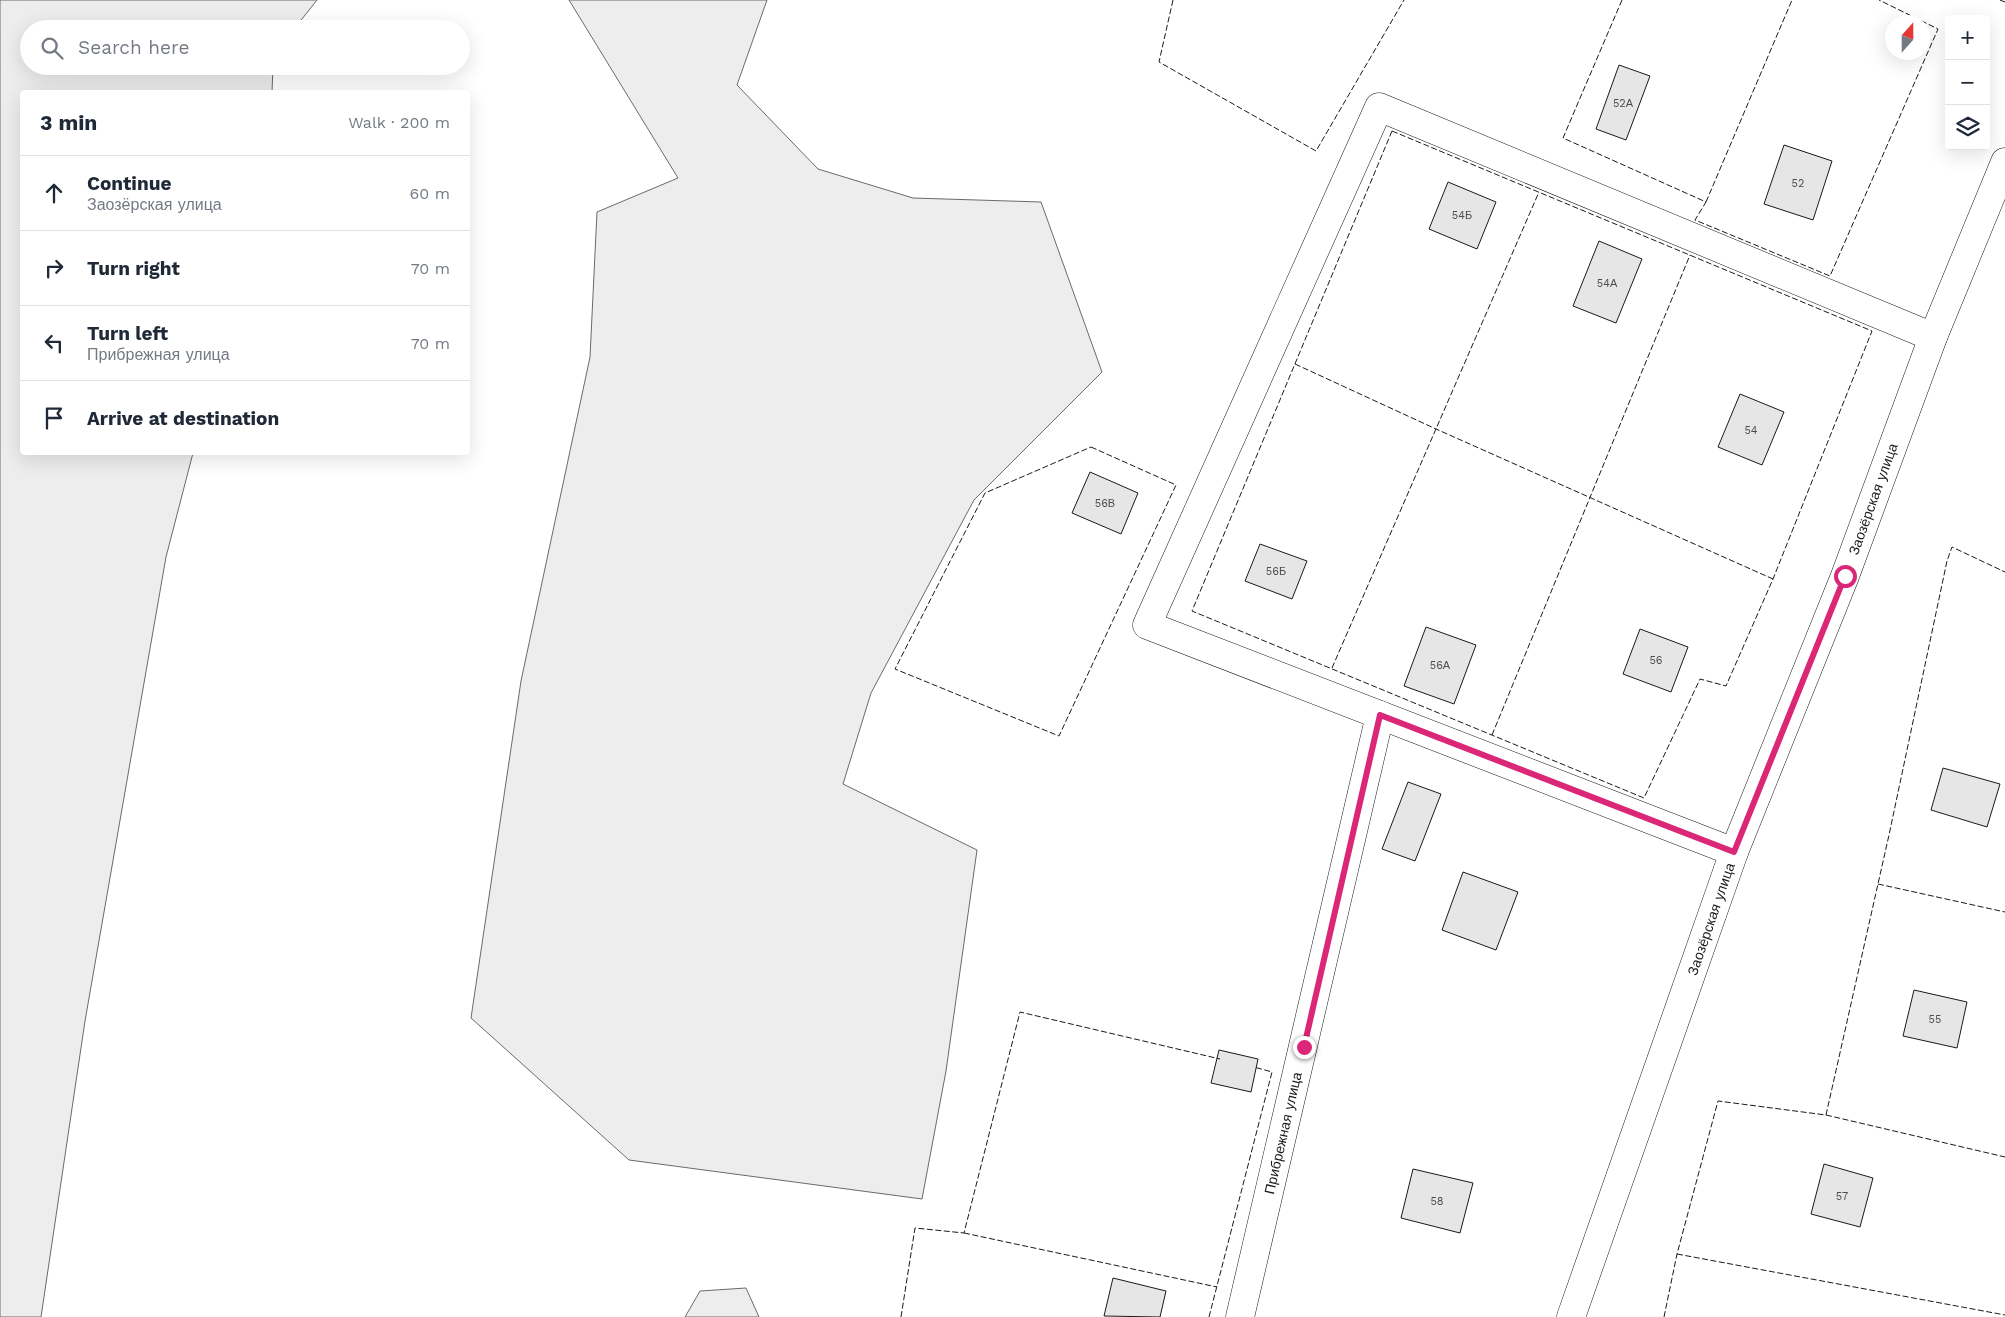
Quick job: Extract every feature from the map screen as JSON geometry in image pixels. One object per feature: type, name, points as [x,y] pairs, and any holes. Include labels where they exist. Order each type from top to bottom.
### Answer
[{"type":"street","points":[[1734,852],[1148,625],[1379,107],[1933,337]]},
{"type":"street","name":"Заозёрская улица","points":[[1570,1317],[1734,852],[1845,576],[1933,337],[2005,162]]},
{"type":"street","name":"Прибрежная улица","points":[[1240,1317],[1380,715]]},
{"type":"shaded area","points":[[0,0],[317,0],[301,20],[20,20],[20,75],[273,75],[272,90],[20,90],[20,455],[192,455],[166,557],[85,1021],[41,1317],[0,1317]]},
{"type":"shaded area","points":[[569,0],[767,0],[737,85],[818,169],[913,198],[1041,202],[1102,372],[974,500],[871,693],[843,784],[977,850],[946,1071],[922,1199],[629,1160],[471,1018],[521,681],[590,357],[597,212],[678,178]]},
{"type":"shaded area","points":[[746,1288],[759,1317],[685,1317],[700,1291]]},
{"type":"building","points":[[1619,65],[1650,76],[1626,140],[1596,129]]},
{"type":"building","points":[[1784,145],[1832,161],[1813,220],[1764,204]]},
{"type":"building","points":[[1448,182],[1496,202],[1477,249],[1429,229]]},
{"type":"building","points":[[1599,241],[1642,259],[1616,323],[1573,306]]},
{"type":"building","points":[[1740,394],[1784,412],[1762,465],[1718,447]]},
{"type":"building","points":[[1090,472],[1138,493],[1121,534],[1072,513]]},
{"type":"building","points":[[1260,544],[1307,561],[1292,599],[1245,581]]},
{"type":"building","points":[[1426,627],[1476,645],[1454,704],[1404,686]]},
{"type":"building","points":[[1640,629],[1688,647],[1671,692],[1623,674]]},
{"type":"building","points":[[1943,768],[2000,784],[1987,827],[1931,810]]},
{"type":"building","points":[[1408,782],[1441,794],[1415,861],[1382,849]]},
{"type":"building","points":[[1463,872],[1518,892],[1496,950],[1442,930]]},
{"type":"building","points":[[1914,990],[1967,1002],[1957,1048],[1903,1036]]},
{"type":"building","points":[[1219,1050],[1258,1059],[1251,1092],[1211,1083]]},
{"type":"building","points":[[1824,1164],[1873,1178],[1860,1227],[1811,1214]]},
{"type":"building","points":[[1413,1169],[1473,1183],[1460,1233],[1401,1218]]},
{"type":"building","points":[[1113,1278],[1166,1291],[1160,1317],[1104,1316]]},
{"type":"fence","points":[[1173,0],[1159,62],[1316,151],[1404,0]]},
{"type":"fence","points":[[1622,0],[1563,138],[1706,202],[1695,220],[1830,276],[1938,29],[1879,0]]},
{"type":"fence","points":[[1706,202],[1792,0]]},
{"type":"fence","points":[[2000,0],[2005,2]]},
{"type":"fence","points":[[1392,131],[1872,331],[1773,579],[1726,686],[1700,679],[1644,798],[1192,611],[1392,131]]},
{"type":"fence","points":[[1332,668],[1539,192]]},
{"type":"fence","points":[[1492,735],[1690,255]]},
{"type":"fence","points":[[1295,364],[1773,579]]},
{"type":"fence","points":[[1091,447],[1176,485],[1059,736],[895,669],[985,493],[1091,447]]},
{"type":"fence","points":[[1664,1317],[1677,1254],[1718,1101],[1826,1115],[1889,835],[1947,561],[1952,547],[2005,572]]},
{"type":"fence","points":[[1878,884],[2005,912]]},
{"type":"fence","points":[[901,1317],[915,1228],[964,1233],[1020,1012],[1220,1059]]},
{"type":"fence","points":[[1209,1317],[1272,1072],[1254,1067]]},
{"type":"fence","points":[[1826,1115],[2005,1157]]},
{"type":"fence","points":[[964,1233],[1217,1287]]},
{"type":"fence","points":[[1677,1254],[2005,1315]]},
{"type":"route","points":[[1304,1047],[1380,715],[1734,852],[1845,576]]}]
